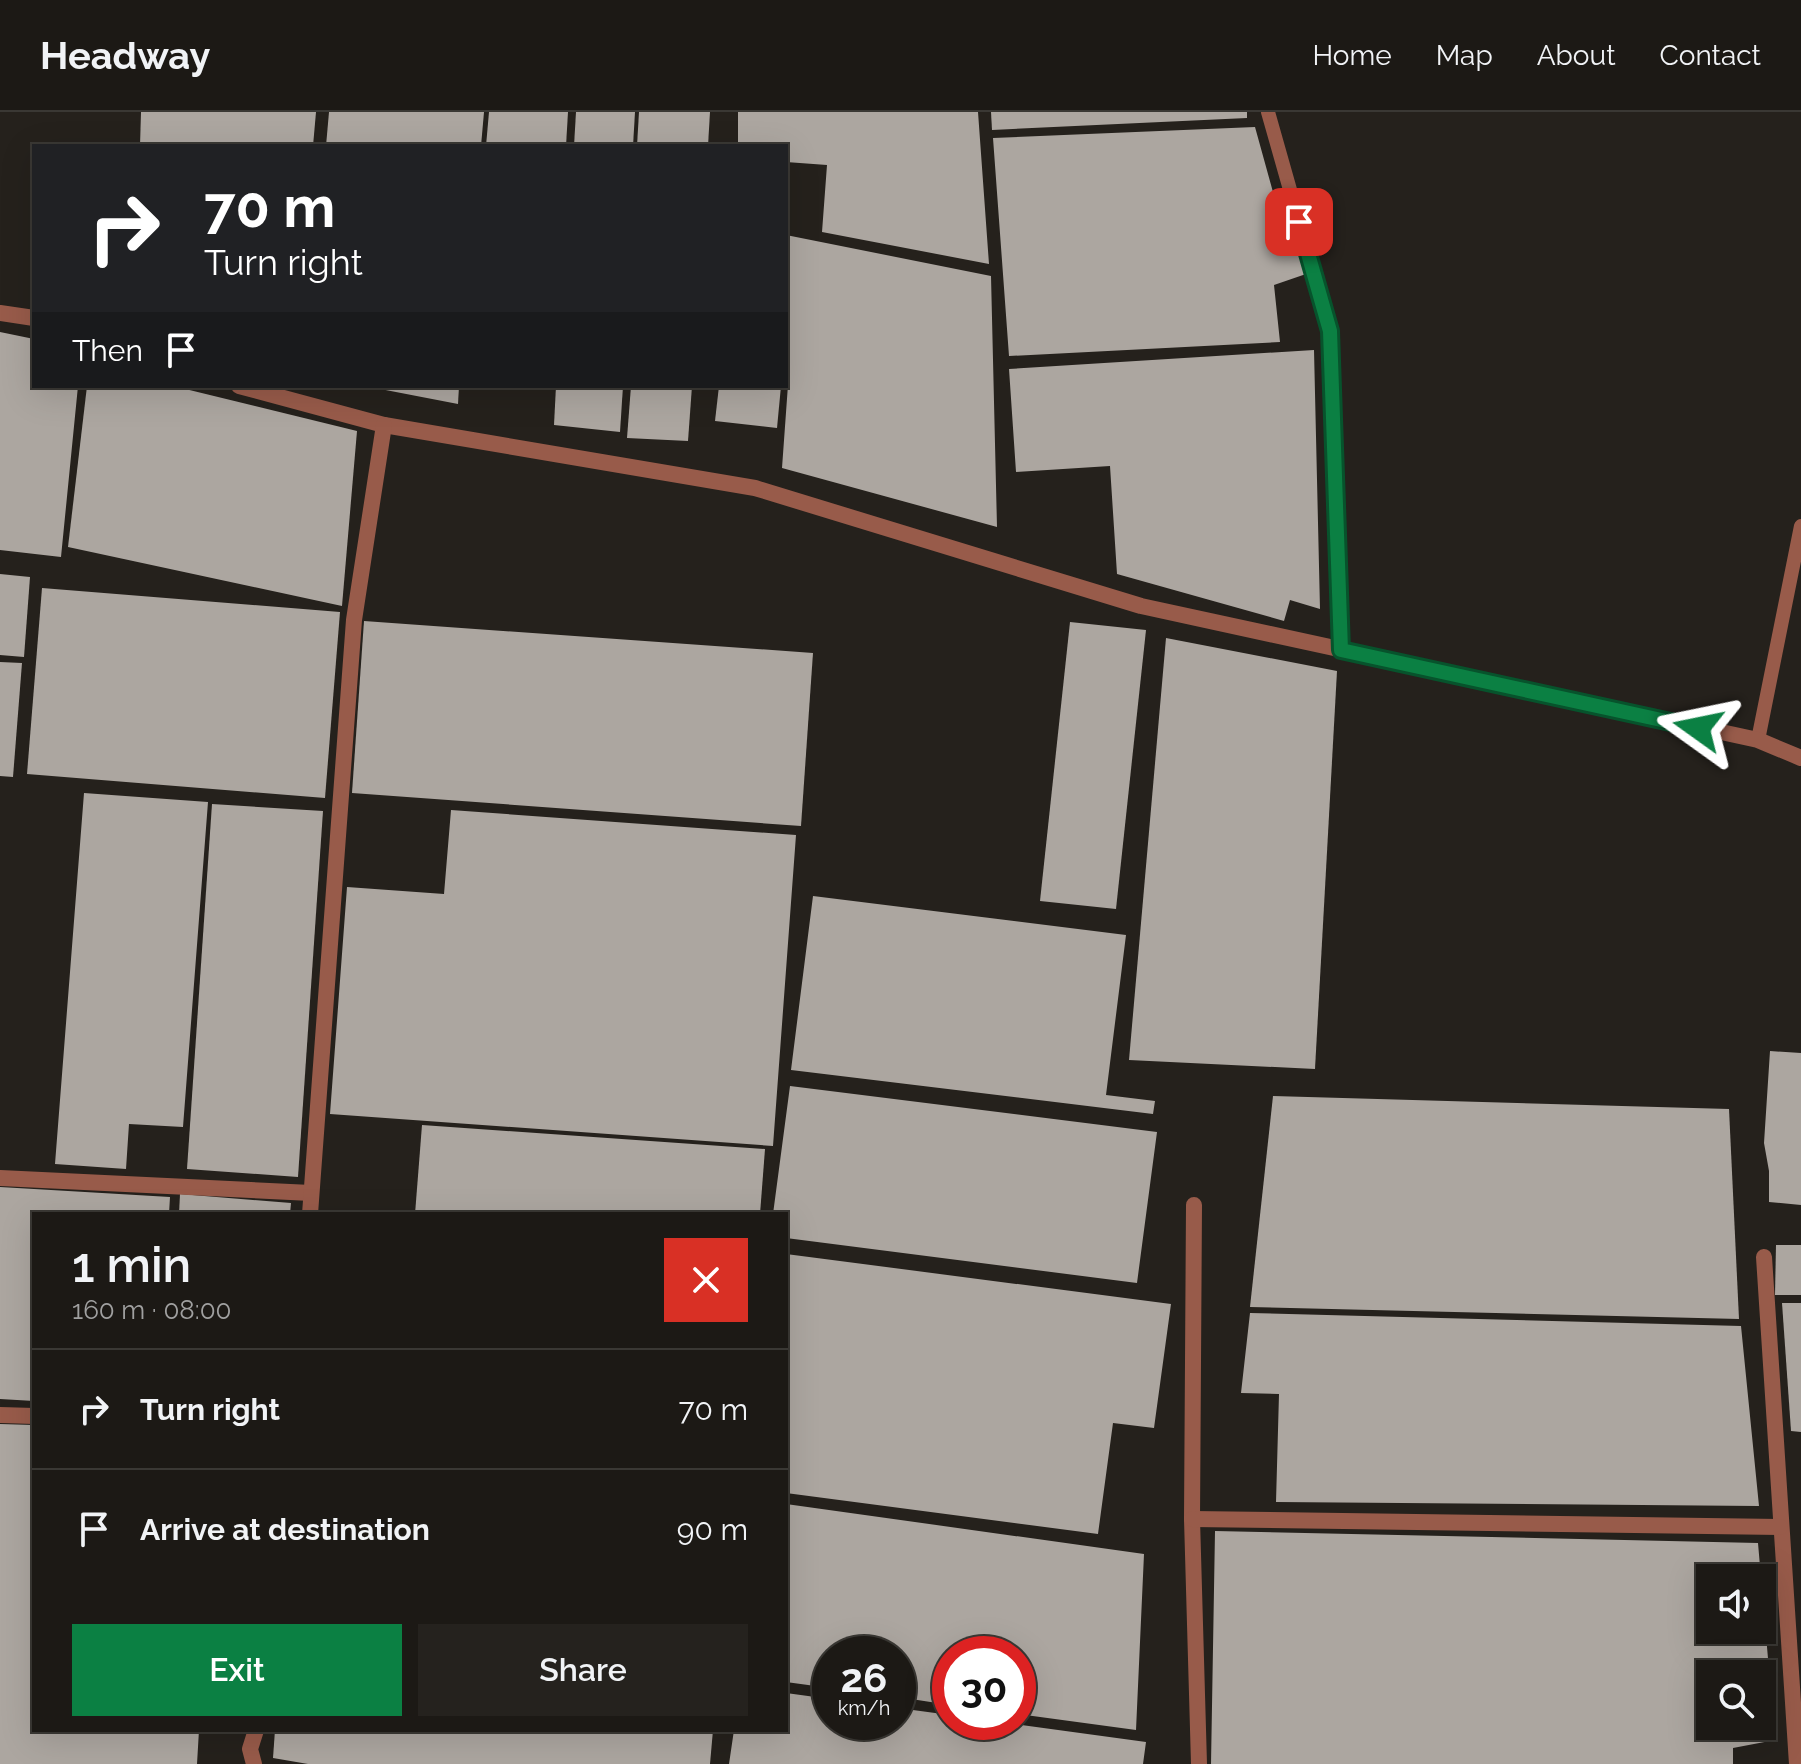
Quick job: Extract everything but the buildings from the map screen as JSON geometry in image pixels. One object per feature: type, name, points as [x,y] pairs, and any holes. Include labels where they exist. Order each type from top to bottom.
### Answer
[{"type":"street","points":[[0,313],[32,318]]},
{"type":"street","points":[[246,388],[384,425],[755,488],[1141,606],[1758,740],[1801,758]]},
{"type":"street","points":[[310,1212],[354,620],[384,425]]},
{"type":"street","points":[[0,1178],[311,1193]]},
{"type":"street","points":[[1194,1205],[1192,1519],[1199,1764]]},
{"type":"street","points":[[1764,1257],[1797,1764]]},
{"type":"street","points":[[0,1415],[32,1416]]},
{"type":"street","points":[[1192,1519],[1780,1527]]},
{"type":"street","points":[[254,1764],[250,1749],[255,1732]]},
{"type":"lane","points":[[1268,112],[1330,331],[1341,650]]},
{"type":"lane","points":[[1758,740],[1801,526]]},
{"type":"route","points":[[1299,222],[1330,331],[1341,650],[1698,728]]}]
